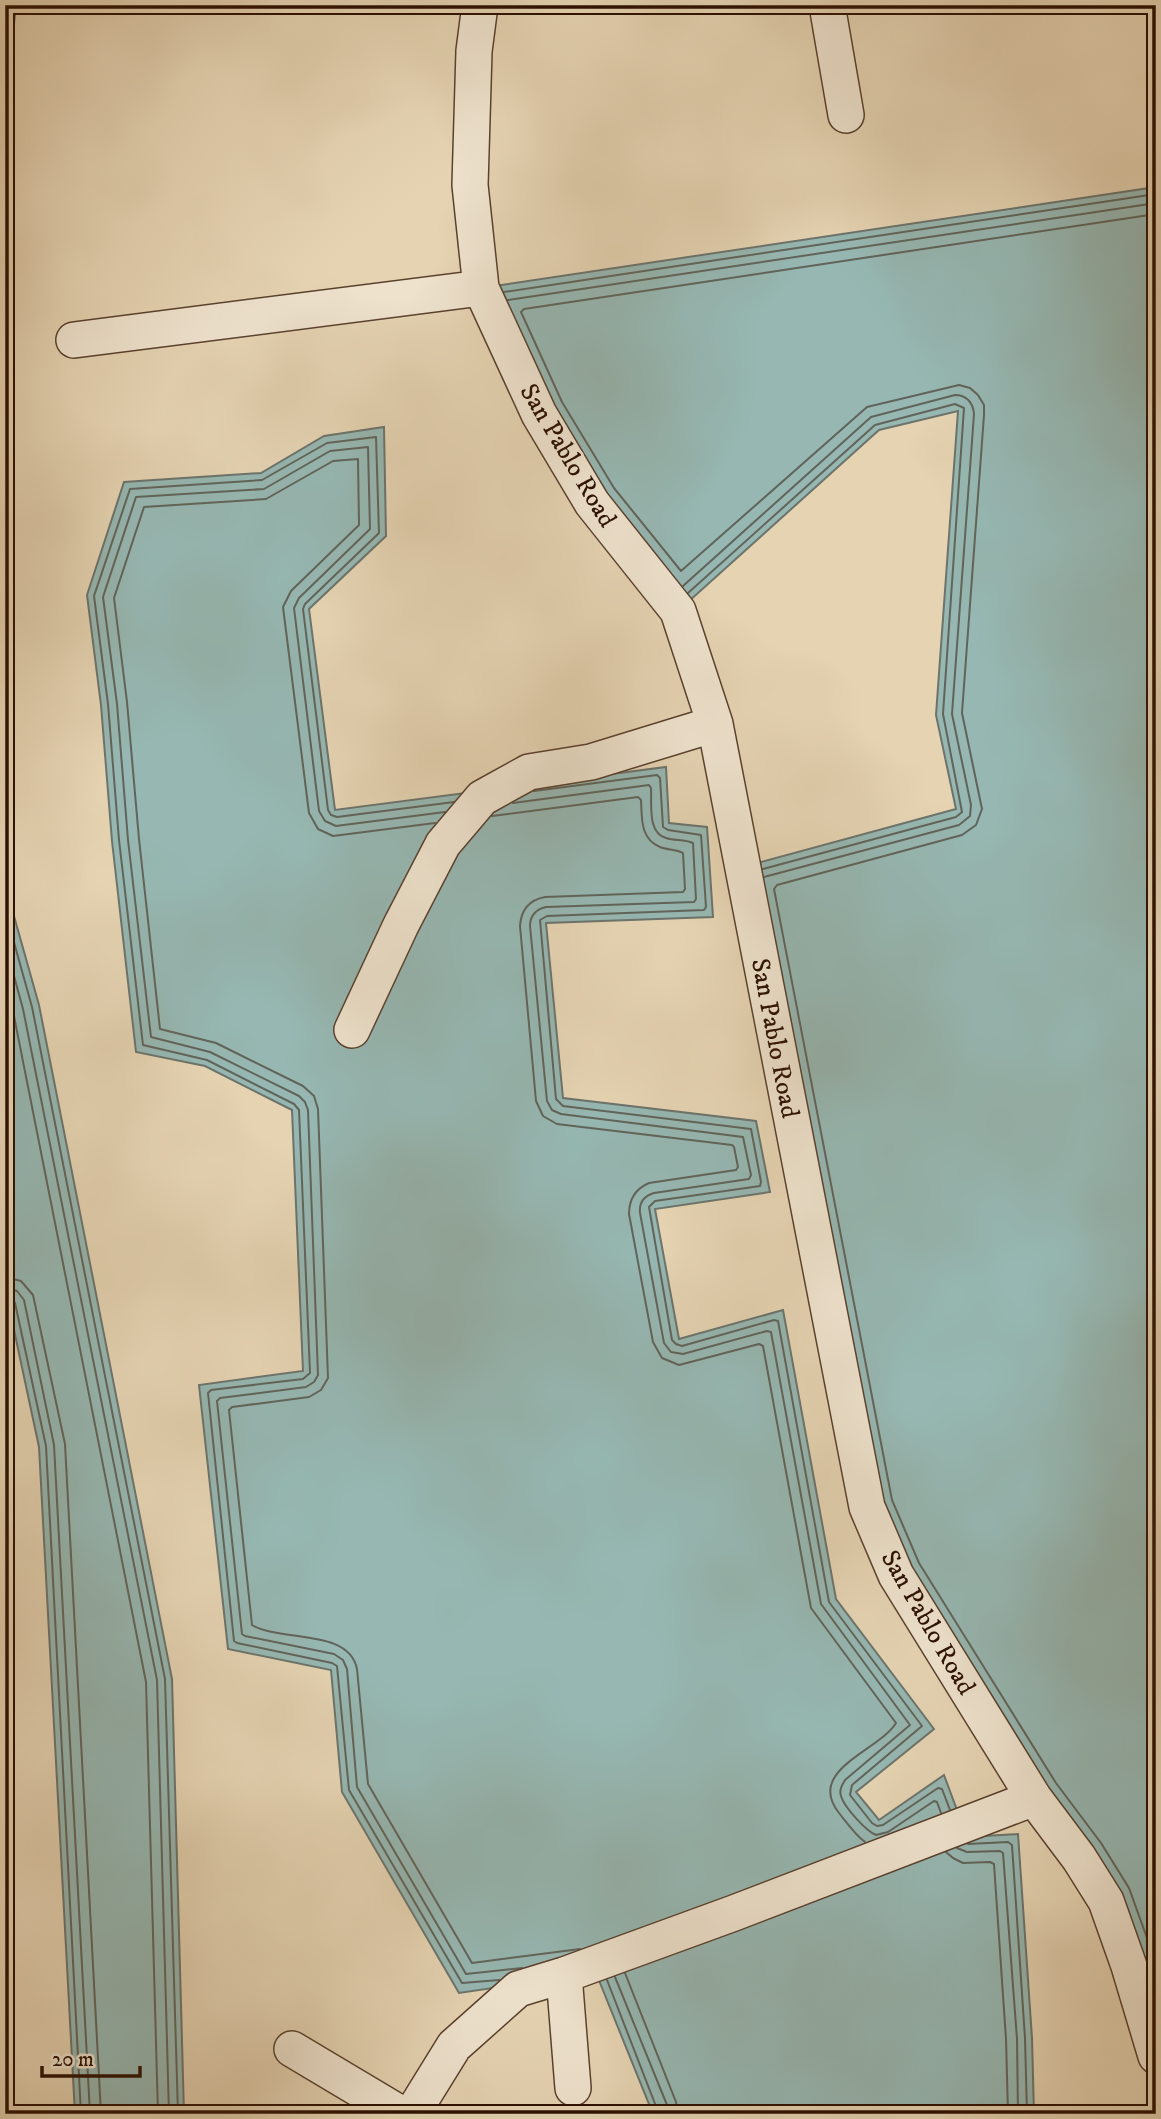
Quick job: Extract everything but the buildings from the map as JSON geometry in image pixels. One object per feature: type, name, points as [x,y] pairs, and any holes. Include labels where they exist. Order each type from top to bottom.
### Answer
[{"type":"street","name":"San Pablo Road","points":[[480,5],[474,51],[470,185],[481,288],[539,414],[592,503],[678,611],[715,724],[867,1507],[896,1575],[1034,1798],[1080,1858],[1106,1901],[1153,2042]]},
{"type":"street","points":[[827,5],[846,116]]},
{"type":"street","points":[[74,340],[481,288]]},
{"type":"street","points":[[352,1030],[401,925],[443,844],[482,798],[528,772],[591,762],[715,724]]},
{"type":"street","points":[[412,2114],[454,2046],[518,1989],[734,1913],[1034,1798]]},
{"type":"street","points":[[564,1975],[573,2088]]},
{"type":"street","points":[[292,2049],[401,2114]]},
{"type":"water","points":[[5,5],[16,5],[5,109]]},
{"type":"water","points":[[1156,187],[1156,2056],[1129,1966],[896,1575],[743,867],[956,809],[936,715],[958,411],[879,430],[678,611],[481,288]]},
{"type":"water","points":[[384,427],[386,536],[309,609],[335,810],[666,767],[669,823],[707,827],[713,917],[546,923],[563,1098],[756,1121],[770,1192],[655,1209],[679,1339],[783,1310],[836,1599],[934,1729],[856,1792],[879,1820],[944,1775],[967,1837],[1018,1834],[1032,2038],[1034,2114],[653,2114],[596,1973],[459,1993],[342,1792],[331,1670],[228,1649],[199,1385],[303,1371],[292,1110],[205,1066],[136,1052],[112,841],[101,705],[87,595],[124,482],[261,473],[324,436]]},
{"type":"water","points":[[5,884],[39,1005],[172,1679],[184,2114],[75,2114],[39,1447],[5,1288]]}]
